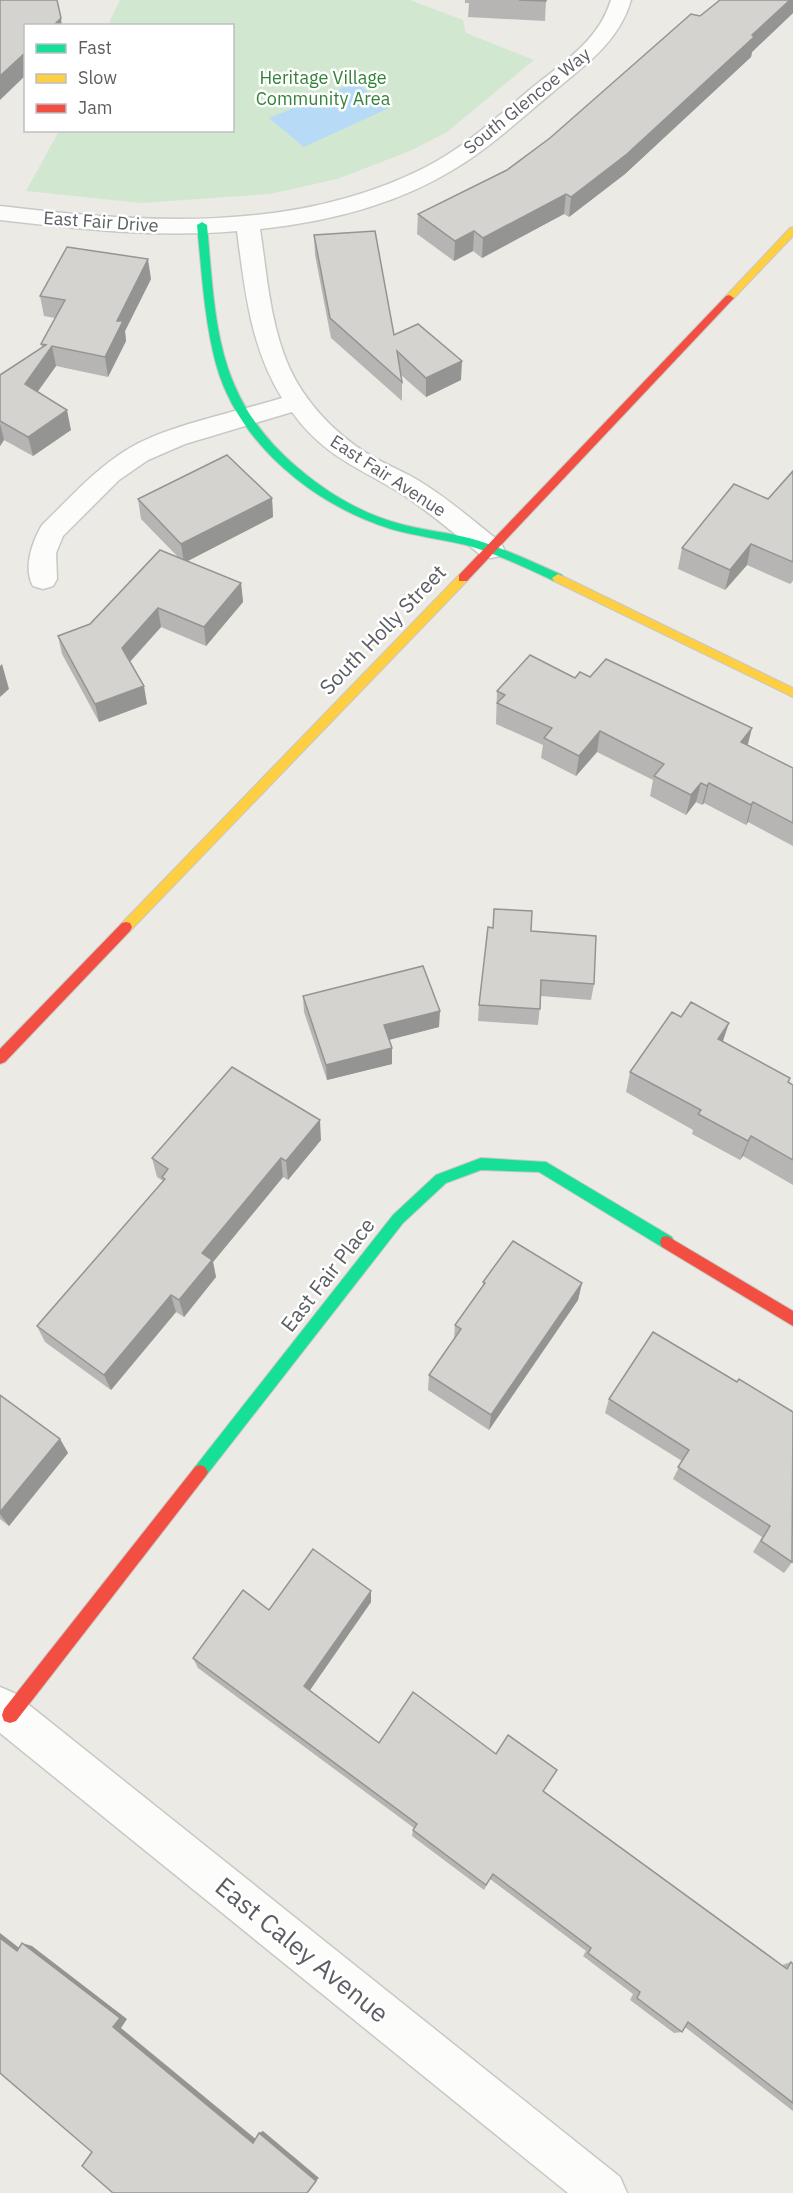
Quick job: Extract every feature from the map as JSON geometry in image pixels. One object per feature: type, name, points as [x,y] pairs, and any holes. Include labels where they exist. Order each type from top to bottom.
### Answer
[{"type":"street","name":"South Glencoe Way","points":[[202,225],[290,218],[368,199],[402,187],[451,162],[487,137],[593,47],[614,22],[621,0]]},
{"type":"street","name":"East Fair Drive","points":[[0,213],[120,226],[202,225]]},
{"type":"street","name":"East Fair Avenue","points":[[248,223],[262,318],[269,348],[282,379],[311,421],[331,440],[358,459],[419,492],[491,549]]},
{"type":"street","name":"East Fair Avenue","points":[[202,225],[214,329],[229,392],[262,443],[283,464],[311,484],[381,522],[491,549],[611,603],[793,693]]},
{"type":"street","name":"South Holly Street","points":[[0,1058],[491,549],[793,230]]},
{"type":"street","points":[[43,579],[43,553],[51,531],[110,474],[139,454],[176,438],[298,402]]},
{"type":"street","name":"East Fair Place","points":[[5,1711],[398,1219],[441,1179],[481,1164],[541,1166],[793,1319]]},
{"type":"street","name":"East Caley Avenue","points":[[5,1711],[604,2193]]},
{"type":"green space","name":"Heritage Village Community Area","points":[[120,0],[410,0],[463,20],[466,33],[534,60],[447,132],[410,151],[337,179],[270,194],[141,203],[26,191],[58,132],[234,132],[234,24],[108,24]]},
{"type":"water","points":[[350,78],[389,108],[304,147],[269,118],[347,86],[341,81]]},
{"type":"building","points":[[0,0],[57,0],[61,18],[55,24],[24,24],[24,54],[0,76]]},
{"type":"building","points":[[720,0],[790,0],[752,35],[754,37],[627,154],[571,197],[566,194],[483,238],[474,231],[455,241],[418,214],[507,170],[550,138],[691,14],[700,16]]},
{"type":"building","points":[[375,231],[394,335],[418,324],[462,361],[426,378],[397,351],[402,382],[330,318],[314,235]]},
{"type":"building","points":[[67,247],[148,259],[117,321],[123,321],[105,357],[52,346],[25,384],[67,410],[28,437],[0,421],[0,375],[46,345],[41,344],[65,300],[40,296]]},
{"type":"building","points":[[227,455],[272,498],[181,544],[138,499]]},
{"type":"building","points":[[793,471],[793,562],[751,544],[730,570],[682,548],[734,484],[768,499]]},
{"type":"building","points":[[160,550],[241,583],[204,627],[158,608],[122,648],[144,686],[95,704],[58,636],[90,624]]},
{"type":"building","points":[[530,655],[575,678],[580,672],[590,677],[606,659],[752,728],[741,742],[793,768],[793,823],[753,802],[751,805],[709,783],[707,786],[701,783],[691,795],[654,776],[664,764],[600,731],[579,756],[544,738],[552,728],[497,703],[505,695],[497,691]]},
{"type":"building","points":[[494,909],[532,911],[531,931],[596,936],[594,984],[541,980],[540,1009],[479,1005],[488,927],[493,928]]},
{"type":"building","points":[[423,966],[440,1011],[384,1025],[392,1048],[326,1065],[303,996]]},
{"type":"building","points":[[691,1002],[729,1023],[718,1039],[790,1078],[788,1082],[793,1085],[793,1160],[751,1136],[748,1141],[698,1114],[701,1110],[630,1072],[672,1012],[681,1017]]},
{"type":"building","points":[[232,1067],[320,1120],[286,1161],[281,1158],[202,1253],[212,1260],[179,1300],[171,1295],[104,1375],[37,1326],[165,1179],[162,1177],[168,1169],[152,1158]]},
{"type":"building","points":[[513,1241],[582,1283],[491,1415],[429,1375],[461,1329],[455,1325]]},
{"type":"building","points":[[653,1332],[737,1382],[739,1379],[793,1412],[792,1562],[761,1541],[770,1526],[678,1467],[689,1450],[609,1399]]},
{"type":"building","points":[[0,1395],[60,1439],[0,1512]]},
{"type":"building","points":[[313,1549],[371,1591],[304,1686],[379,1743],[413,1692],[496,1754],[508,1735],[557,1770],[543,1791],[787,1969],[791,1962],[793,1964],[793,2103],[688,2022],[682,2032],[637,1998],[640,1992],[588,1953],[591,1948],[493,1874],[486,1885],[413,1830],[417,1824],[193,1658],[243,1590],[269,1610]]},
{"type":"building","points":[[0,1938],[17,1951],[22,1943],[120,2018],[113,2027],[253,2143],[259,2133],[316,2181],[307,2193],[113,2193],[82,2166],[92,2152],[0,2073]]},
{"type":"traffic: fast","points":[[202,225],[209,300],[222,366],[233,397],[250,425],[273,453],[315,487],[370,517],[394,526],[488,548],[558,578]]},
{"type":"traffic: fast","points":[[200,1472],[398,1219],[441,1179],[481,1164],[541,1166],[667,1242]]},
{"type":"traffic: slow","points":[[729,298],[793,230]]},
{"type":"traffic: slow","points":[[126,927],[463,578]]},
{"type":"traffic: slow","points":[[558,578],[793,693]]},
{"type":"traffic: jam","points":[[463,578],[729,298]]},
{"type":"traffic: jam","points":[[0,1058],[126,927]]},
{"type":"traffic: jam","points":[[667,1242],[793,1319]]},
{"type":"traffic: jam","points":[[10,1715],[200,1472]]}]
